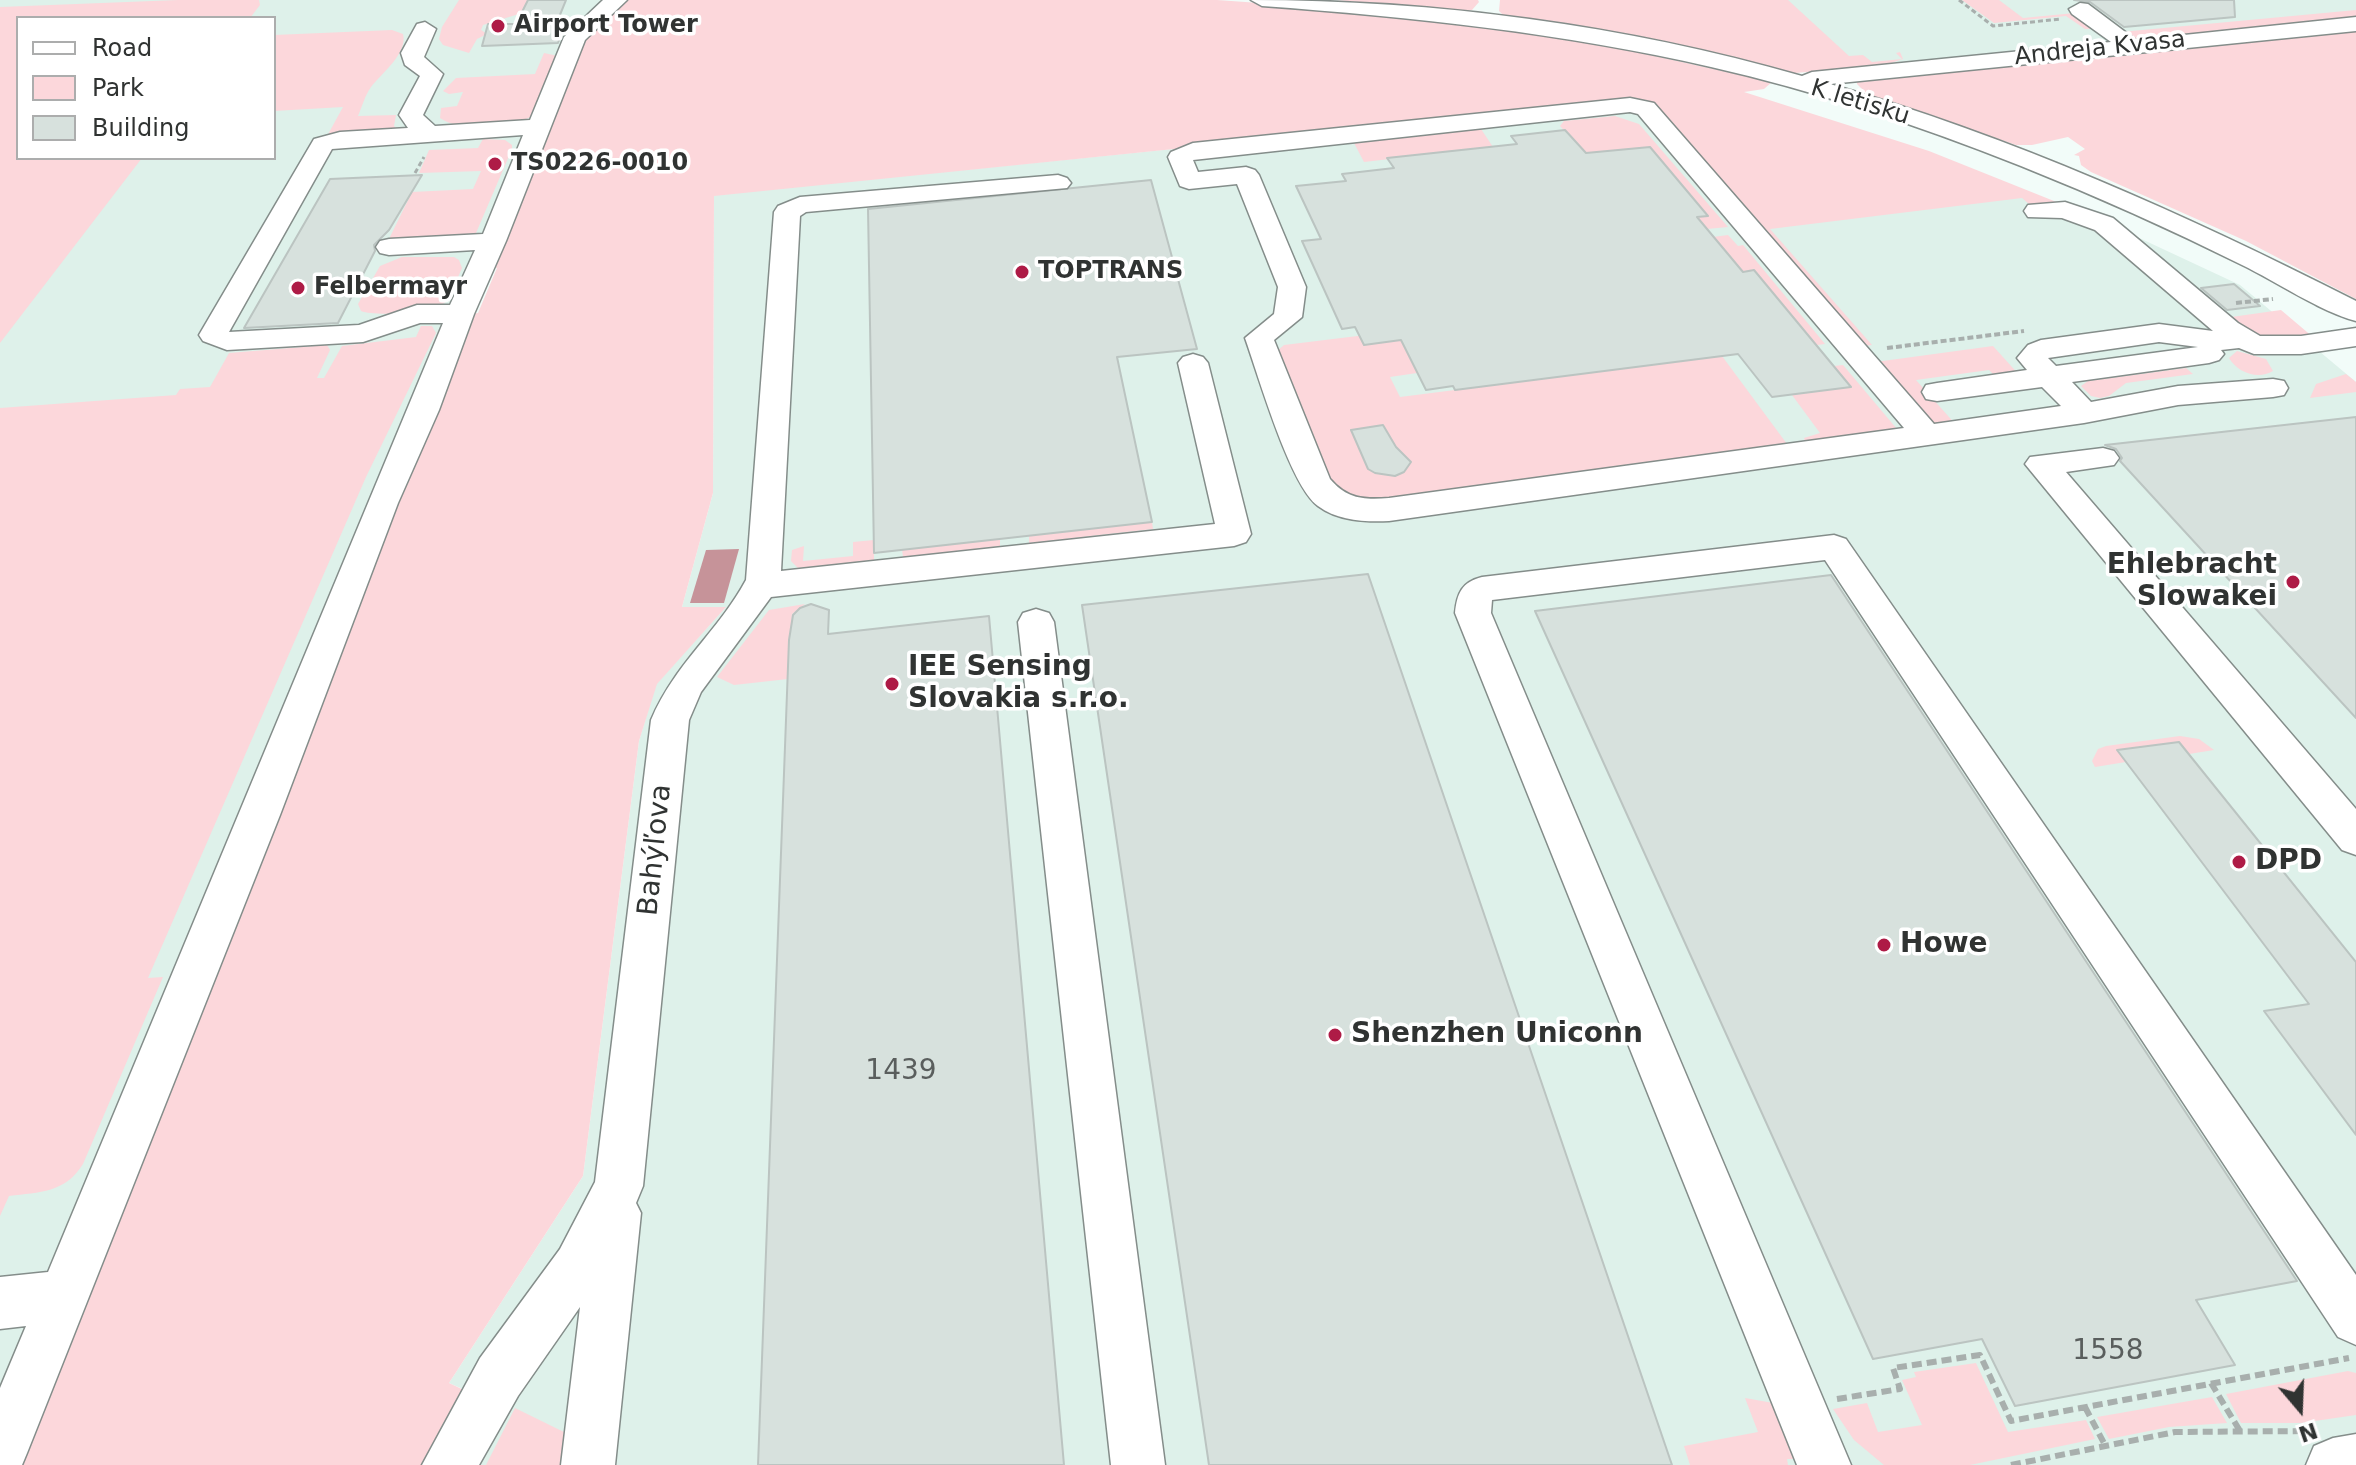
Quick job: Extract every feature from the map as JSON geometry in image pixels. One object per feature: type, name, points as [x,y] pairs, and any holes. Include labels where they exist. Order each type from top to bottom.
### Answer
[{"type":"street","points":[[0,1453],[382,503],[424,410],[460,314],[493,241],[575,37],[616,0]]},
{"type":"street","name":"K letisku","points":[[1262,0],[1488,10],[1785,80],[1844,86],[2078,179],[2235,250],[2356,312]]},
{"type":"street","name":"K letisku","points":[[1306,0],[1330,4]]},
{"type":"street","points":[[2080,9],[2131,46]]},
{"type":"street","name":"Andreja Kvasa","points":[[1844,86],[2131,46],[2356,24]]},
{"type":"street","points":[[425,29],[412,53],[413,60],[432,74],[411,115],[420,127],[431,134]]},
{"type":"street","points":[[1926,434],[1646,108],[1639,105],[1193,150],[1180,157],[1189,181],[1246,175],[1292,287],[1288,317],[1259,338],[1310,473],[1321,494],[1337,506],[1368,510],[1440,502],[2084,413],[2126,402],[2284,382],[2307,364],[2356,357]]},
{"type":"street","points":[[460,314],[417,314],[363,333],[227,341],[213,335],[319,147],[340,139],[539,127]]},
{"type":"street","name":"Bahýľova","points":[[449,1465],[499,1377],[578,1267],[619,1186],[670,720],[683,688],[760,586],[766,552],[786,216],[791,207],[800,205],[1058,183]]},
{"type":"street","points":[[2037,211],[2065,210],[2104,224],[2228,329],[2231,347]]},
{"type":"street","points":[[2068,237],[2094,238],[2107,243],[2231,347],[2282,358],[2293,370],[2284,382]]},
{"type":"street","points":[[389,247],[493,241]]},
{"type":"street","points":[[1937,392],[2231,347],[2301,345],[2356,337]]},
{"type":"street","points":[[2231,347],[2211,362],[2230,377],[2244,383],[2284,382]]},
{"type":"street","points":[[760,586],[1234,534],[1193,363]]},
{"type":"street","points":[[2046,373],[2084,413]]},
{"type":"street","points":[[2103,458],[2041,464],[2356,838]]},
{"type":"street","points":[[1824,1465],[1473,613],[1474,597],[1482,589],[1834,547],[2356,1319]]},
{"type":"street","points":[[1036,622],[1138,1465]]},
{"type":"street","points":[[588,1465],[619,1186]]},
{"type":"street","points":[[0,1303],[64,1296]]},
{"type":"path","points":[[1959,0],[1993,26],[2067,18],[2089,34],[2110,31]]},
{"type":"path","points":[[1824,1401],[1900,1389],[1893,1368],[1980,1355],[2011,1421],[2356,1357]]},
{"type":"path","points":[[2211,1383],[2240,1432]]},
{"type":"path","points":[[2085,1407],[2105,1445]]},
{"type":"path","points":[[2011,1465],[2175,1432],[2240,1432],[2338,1452]]},
{"type":"shaded area","points":[[0,0],[616,0],[575,37],[0,1453]]},
{"type":"shaded area","points":[[1779,0],[2356,0],[2356,31],[1870,76]]},
{"type":"shaded area","points":[[1741,92],[2105,222],[2240,285],[2356,382],[2356,1465],[428,1465],[465,1390],[449,1383],[583,1176],[639,741],[656,684],[725,608],[682,607],[713,493],[714,195]]},
{"type":"shaded area","points":[[739,549],[724,603],[690,603],[706,550]]},
{"type":"green space","points":[[178,0],[259,0],[260,5],[252,16],[16,16],[16,160],[140,160],[0,343],[0,7]]},
{"type":"green space","points":[[459,0],[528,0],[525,6],[532,10],[483,25],[481,30],[487,34],[477,39],[469,53],[443,45],[439,39],[442,27]]},
{"type":"green space","points":[[622,0],[1217,0],[1316,7],[1583,40],[1772,82],[1764,89],[1744,92],[1929,151],[2069,207],[2035,209],[2022,198],[1770,229],[1872,345],[1856,347],[1644,101],[714,196],[713,493],[682,607],[726,607],[657,684],[639,741],[583,1176],[449,1383],[466,1391],[428,1465],[8,1465],[470,314],[478,313],[497,268],[490,268],[581,43]]},
{"type":"green space","points":[[1336,0],[1479,2],[1472,10],[1462,12]]},
{"type":"green space","points":[[1500,0],[1788,0],[1849,56],[1863,55],[1872,62],[1902,59],[1896,53],[1900,52],[1903,59],[1885,65],[1784,74],[1507,19],[1499,11]]},
{"type":"green space","points":[[1962,0],[1999,0],[2023,18],[2075,13],[2098,29],[2085,29],[2066,16],[1994,23]]},
{"type":"green space","points":[[2356,10],[2356,19],[2149,40],[2133,38],[2121,32]]},
{"type":"green space","points":[[392,30],[403,34],[402,48],[369,90],[358,116],[396,115],[394,126],[398,129],[326,138],[343,107],[276,111],[276,35]]},
{"type":"green space","points":[[2356,31],[2356,299],[2246,241],[2091,172],[2081,165],[2079,156],[2074,155],[2085,149],[2068,137],[2032,145],[2016,145],[1868,95],[1857,84],[1857,80]]},
{"type":"green space","points":[[544,53],[558,56],[531,117],[485,127],[460,126],[440,118],[441,108],[457,106],[463,92],[449,94],[443,91],[456,78],[535,74]]},
{"type":"green space","points":[[1615,116],[1639,124],[1728,227],[1707,229],[1698,217],[1707,215],[1650,147],[1586,153],[1560,126],[1564,121]]},
{"type":"green space","points":[[1481,129],[1493,147],[1364,162],[1353,141]]},
{"type":"green space","points":[[483,139],[505,140],[512,145],[512,149],[473,240],[388,241],[412,192],[473,189],[481,171],[419,173],[429,150],[478,148]]},
{"type":"green space","points":[[1728,235],[1738,246],[1743,245],[1825,344],[1817,345],[1754,270],[1681,279],[1713,237]]},
{"type":"green space","points":[[402,257],[454,257],[459,260],[462,268],[448,300],[432,308],[406,313],[361,311],[358,304],[380,266]]},
{"type":"green space","points":[[2281,310],[2320,343],[2281,345],[2217,319]]},
{"type":"green space","points":[[421,326],[432,326],[436,333],[366,477],[148,978],[163,977],[83,1164],[60,1186],[9,1196],[0,1216],[0,408],[176,395],[180,389],[210,387],[229,353],[327,345],[330,350],[317,378],[324,378],[342,346],[416,337]]},
{"type":"green space","points":[[1423,328],[1444,369],[1390,377],[1400,397],[1722,356],[1787,444],[1385,505],[1334,497],[1277,351],[1284,345]]},
{"type":"green space","points":[[1993,346],[2021,377],[1999,380],[1989,370],[1916,380],[1957,426],[1931,430],[1868,363]]},
{"type":"green space","points":[[2237,351],[2266,359],[2273,371],[2255,375],[2243,371],[2229,358]]},
{"type":"green space","points":[[1843,365],[1902,435],[1817,447],[1805,441],[1804,438],[1820,433],[1792,395],[1850,387],[1834,366]]},
{"type":"green space","points":[[2186,368],[2193,374],[2126,383],[2109,396],[2100,398],[2091,396],[2081,386],[2088,381]]},
{"type":"green space","points":[[2346,374],[2356,382],[2356,392],[2310,398],[2316,384]]},
{"type":"green space","points":[[1152,522],[1153,529],[1029,543],[1029,536]]},
{"type":"green space","points":[[1000,539],[1000,546],[903,557],[902,549]]},
{"type":"green space","points":[[874,540],[874,560],[798,568],[791,561],[792,550],[804,546],[803,561],[853,556],[853,542]]},
{"type":"green space","points":[[805,604],[792,614],[791,627],[797,632],[788,679],[734,685],[717,677],[769,610]]},
{"type":"green space","points":[[2180,736],[2199,739],[2214,750],[2189,754],[2179,742],[2117,750],[2126,762],[2095,767],[2092,761],[2098,749],[2106,746]]},
{"type":"green space","points":[[1976,1363],[2008,1432],[2086,1420],[2095,1439],[1970,1465],[1884,1465],[1854,1440],[1833,1409],[1867,1403],[1878,1432],[1922,1425],[1902,1380],[1916,1377],[1914,1372]]},
{"type":"green space","points":[[2348,1371],[2356,1373],[2356,1415],[2301,1423],[2241,1423],[2226,1394]]},
{"type":"green space","points":[[2212,1397],[2227,1423],[2169,1427],[2109,1439],[2097,1417]]},
{"type":"green space","points":[[1745,1398],[1779,1404],[1799,1459],[1787,1459],[1788,1465],[1690,1465],[1684,1446],[1758,1432]]},
{"type":"green space","points":[[515,1408],[570,1435],[567,1465],[486,1465]]},
{"type":"building","points":[[528,0],[566,0],[555,27],[564,27],[558,43],[482,46],[488,24],[516,24]]},
{"type":"building","points":[[2074,0],[2234,0],[2235,17],[2124,27],[2090,2]]},
{"type":"building","points":[[1565,130],[1586,153],[1650,147],[1708,216],[1697,217],[1743,272],[1754,270],[1851,387],[1772,397],[1738,354],[1455,390],[1453,386],[1426,390],[1401,340],[1364,345],[1355,327],[1342,329],[1302,241],[1321,239],[1296,186],[1346,181],[1342,174],[1394,168],[1387,158],[1517,144],[1511,136]]},
{"type":"building","points":[[422,175],[389,230],[374,245],[375,251],[338,323],[244,328],[330,179]]},
{"type":"building","points":[[1151,180],[1197,349],[1117,357],[1152,522],[874,553],[868,209]]},
{"type":"building","points":[[2234,284],[2260,306],[2227,310],[2201,288]]},
{"type":"building","name":"Ehlebracht Slowakei","points":[[2356,417],[2356,718],[2120,461],[2122,458],[2116,449],[2105,445]]},
{"type":"building","points":[[1383,425],[1396,447],[1411,462],[1404,472],[1395,476],[1368,469],[1351,430]]},
{"type":"building","name":"Shenzhen Uniconn","points":[[1368,574],[1672,1465],[1209,1465],[1082,605]]},
{"type":"building","name":"Howe","points":[[1831,575],[2297,1281],[2196,1300],[2235,1365],[2015,1406],[1982,1339],[1873,1359],[1535,611]]},
{"type":"building","points":[[811,604],[829,610],[828,634],[989,616],[1064,1465],[758,1465],[789,640],[793,615]]},
{"type":"building","name":"DPD","points":[[2179,742],[2356,962],[2356,1135],[2264,1011],[2309,1004],[2117,750]]},
{"type":"place","name":"Airport Tower","points":[[498,26]]},
{"type":"place","name":"TS0226-0010","points":[[495,164]]},
{"type":"place","name":"TOPTRANS","points":[[1022,272]]},
{"type":"place","name":"Felbermayr","points":[[298,288]]},
{"type":"place","name":"Ehlebracht Slowakei","points":[[2293,582]]},
{"type":"place","name":"IEE Sensing Slovakia s.r.o.","points":[[892,684]]},
{"type":"place","name":"DPD","points":[[2239,862]]},
{"type":"place","name":"Howe","points":[[1884,945]]},
{"type":"place","name":"Shenzhen Uniconn","points":[[1335,1035]]}]
